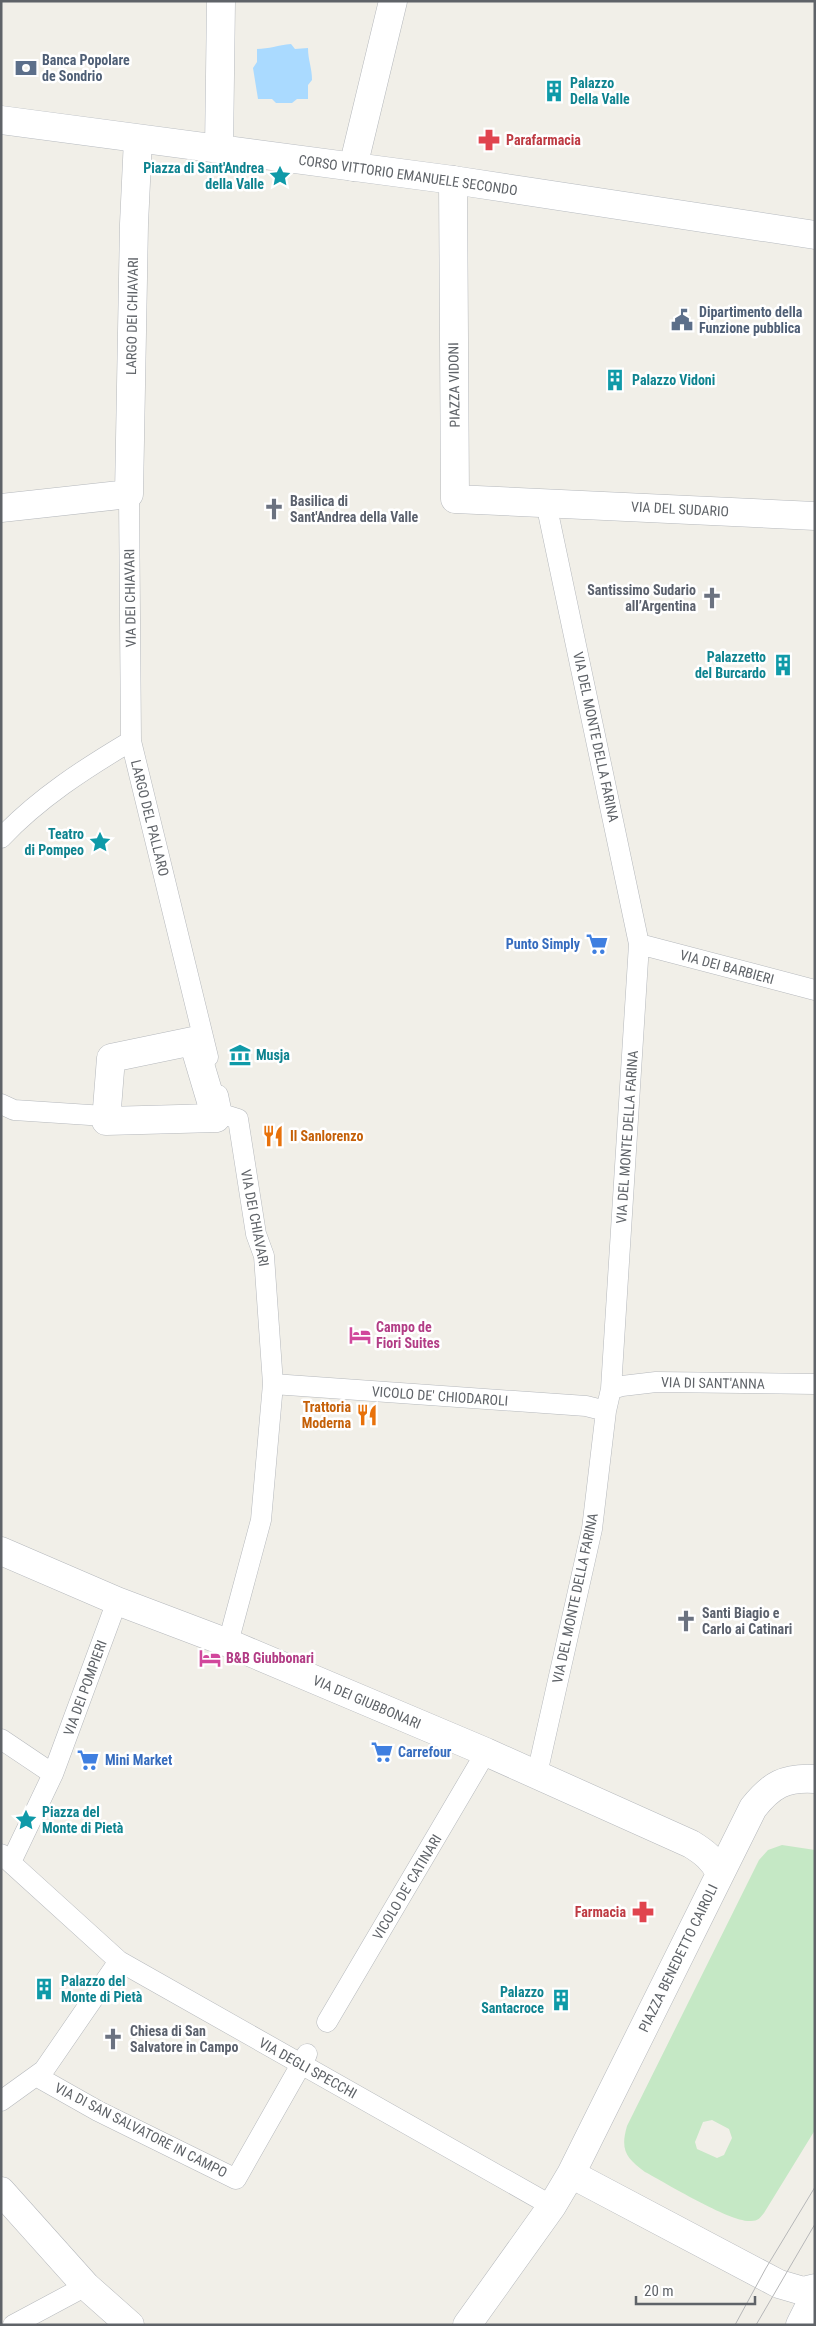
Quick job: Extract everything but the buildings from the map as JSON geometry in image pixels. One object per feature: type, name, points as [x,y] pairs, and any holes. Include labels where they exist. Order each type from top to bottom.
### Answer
[{"type":"street","points":[[219,149],[221,1]]},
{"type":"street","points":[[353,167],[387,5]]},
{"type":"street","name":"CORSO VITTORIO EMANUELE SECONDO","points":[[1,120],[453,180],[815,235]]},
{"type":"street","name":"LARGO DEI CHIAVARI","points":[[129,494],[138,139]]},
{"type":"street","name":"PIAZZA VIDONI","points":[[453,180],[455,499],[546,503]]},
{"type":"street","points":[[1,508],[129,494]]},
{"type":"street","name":"VIA DEL SUDARIO","points":[[546,503],[815,516]]},
{"type":"street","points":[[193,1041],[219,1114],[216,1118],[106,1121],[111,1058],[193,1041]]},
{"type":"street","name":"VIA DEI GIUBBONARI","points":[[1,1552],[117,1602],[228,1643],[537,1774],[691,1844],[709,1857],[720,1873]]},
{"type":"street","name":"PIAZZA BENEDETTO CAIROLI","points":[[466,2325],[552,2206],[571,2174],[753,1808],[772,1788],[797,1779],[815,1779]]},
{"type":"street","points":[[571,2174],[779,2284],[803,2291],[815,2288]]},
{"type":"street","points":[[1,2191],[86,2286],[130,2325]]},
{"type":"street","points":[[800,2325],[815,2296]]},
{"type":"lane","name":"VIA DEI CHIAVARI","points":[[129,494],[131,703]]},
{"type":"lane","name":"VIA DEL MONTE DELLA FARINA","points":[[537,1774],[592,1529],[606,1411],[611,1390],[639,944],[546,503]]},
{"type":"lane","name":"LARGO DEL PALLARO","points":[[131,703],[131,741],[219,1114]]},
{"type":"lane","name":"LARGO DEL PALLARO","points":[[1,838],[37,803],[87,768],[131,741]]},
{"type":"lane","name":"VIA DEI BARBIERI","points":[[639,944],[815,990]]},
{"type":"lane","points":[[1,1104],[14,1110],[106,1118]]},
{"type":"lane","name":"VIA DEI CHIAVARI","points":[[219,1114],[238,1119],[256,1234],[264,1256],[273,1384],[261,1520],[228,1643]]},
{"type":"lane","name":"VIA DI SANT'ANNA","points":[[611,1390],[622,1386],[656,1382],[815,1384]]},
{"type":"lane","name":"VICOLO DE' CHIODAROLI","points":[[273,1384],[586,1406],[606,1411]]},
{"type":"lane","name":"VIA DEI POMPIERI","points":[[53,1774],[117,1602]]},
{"type":"lane","points":[[1,1739],[53,1774],[6,1858]]},
{"type":"lane","name":"VICOLO DE' CATINARI","points":[[328,2022],[486,1752]]},
{"type":"lane","name":"VIA DEGLI SPECCHI","points":[[6,1858],[119,1961],[304,2059],[552,2206]]},
{"type":"lane","name":"VIA DI SAN SALVATORE IN CAMPO","points":[[1,2101],[44,2070],[119,1961]]},
{"type":"lane","name":"VIA DI SAN SALVATORE IN CAMPO","points":[[36,2076],[98,2111],[236,2178],[304,2059]]},
{"type":"lane","points":[[13,2325],[86,2286]]},
{"type":"green space","points":[[782,1845],[815,1850],[815,2130],[764,2213],[759,2219],[751,2221],[729,2216],[645,2172],[629,2158],[624,2141],[627,2126],[759,1860],[768,1850]],"holes":[[[712,2120],[729,2129],[732,2138],[724,2155],[717,2158],[697,2149],[695,2142],[703,2122]]]},
{"type":"water","points":[[291,44],[295,49],[308,48],[312,80],[308,85],[308,99],[297,99],[292,103],[276,103],[272,99],[258,99],[253,68],[257,62],[257,49]]},
{"type":"tram line","points":[[735,2325],[766,2268],[815,2187]]},
{"type":"tram line","points":[[756,2325],[815,2224]]},
{"type":"place","name":"Banca Popolare de Sondrio","points":[[26,68]]},
{"type":"place","name":"Palazzo Della Valle","points":[[554,91]]},
{"type":"place","name":"Parafarmacia","points":[[489,140]]},
{"type":"place","name":"Piazza di Sant'Andrea della Valle","points":[[280,176]]},
{"type":"place","name":"Dipartimento della Funzione pubblica","points":[[682,320]]},
{"type":"place","name":"Palazzo Vidoni","points":[[615,380]]},
{"type":"place","name":"Basilica di Sant'Andrea della Valle","points":[[274,509]]},
{"type":"place","name":"Santissimo Sudario all’Argentina","points":[[712,598]]},
{"type":"place","name":"Palazzetto del Burcardo","points":[[783,665]]},
{"type":"place","name":"Teatro di Pompeo","points":[[100,842]]},
{"type":"place","name":"Punto Simply","points":[[597,944]]},
{"type":"place","name":"Musja","points":[[240,1055]]},
{"type":"place","name":"Il Sanlorenzo","points":[[273,1136]]},
{"type":"place","name":"Campo de Fiori Suites","points":[[360,1335]]},
{"type":"place","name":"Trattoria Moderna","points":[[367,1415]]},
{"type":"place","name":"Santi Biagio e Carlo ai Catinari","points":[[686,1621]]},
{"type":"place","name":"B&B Giubbonari","points":[[210,1658]]},
{"type":"place","name":"Carrefour","points":[[382,1752]]},
{"type":"place","name":"Mini Market","points":[[88,1760]]},
{"type":"place","name":"Piazza del Monte di Pietà","points":[[26,1820]]},
{"type":"place","name":"Farmacia","points":[[643,1912]]},
{"type":"place","name":"Palazzo del Monte di Pietà","points":[[44,1989]]},
{"type":"place","name":"Palazzo Santacroce","points":[[561,2000]]},
{"type":"place","name":"Chiesa di San Salvatore in Campo","points":[[113,2039]]}]
